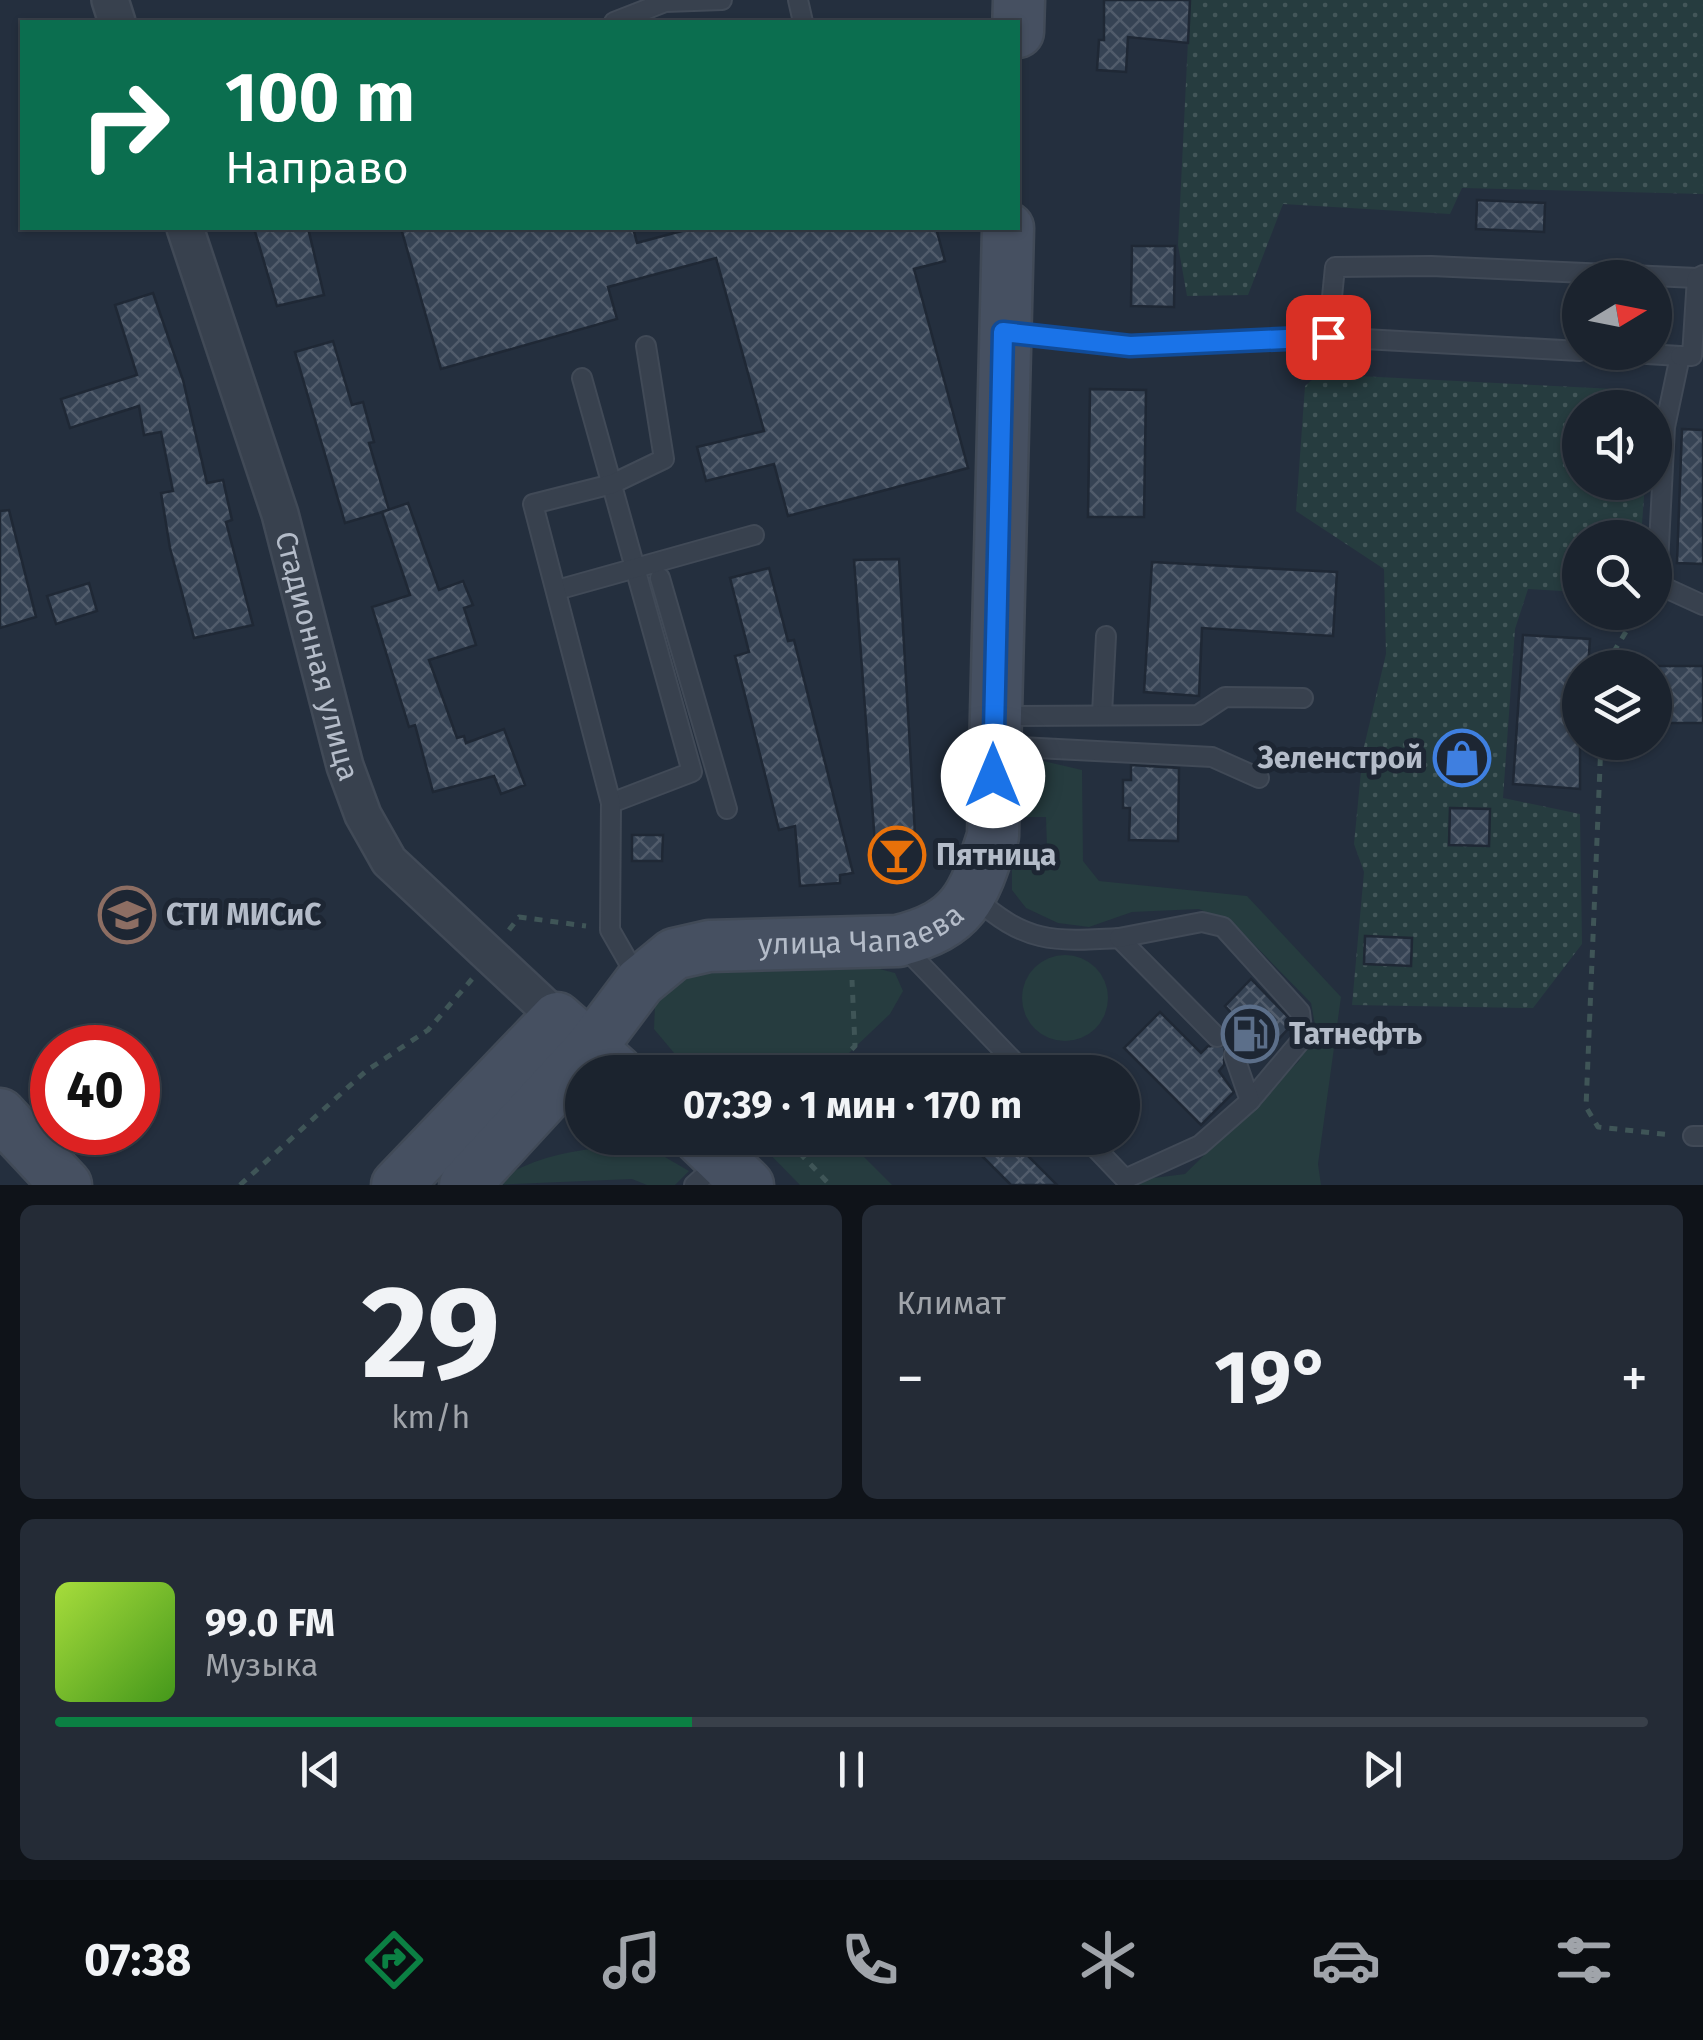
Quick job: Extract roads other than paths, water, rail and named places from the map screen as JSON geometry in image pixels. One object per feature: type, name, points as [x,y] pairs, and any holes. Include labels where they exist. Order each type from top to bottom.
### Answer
[{"type":"street","name":"Стадионная улица","points":[[186,230],[280,514],[344,766],[363,815],[389,861],[588,1047]]},
{"type":"street","name":"улица Чапаева","points":[[588,1047],[640,982],[674,954],[708,946],[874,942],[942,926],[973,896],[993,836],[1008,230]]},
{"type":"street","points":[[397,1185],[588,1047]]},
{"type":"street","points":[[464,1185],[588,1047]]},
{"type":"street","points":[[0,1114],[66,1185]]},
{"type":"lane","points":[[619,20],[664,1],[722,0]]},
{"type":"lane","points":[[1328,337],[1335,267],[1431,266],[1700,276],[1692,356],[1666,427],[1657,584],[1703,605]]},
{"type":"lane","points":[[1003,332],[1130,346],[1328,337],[1562,350]]},
{"type":"lane","points":[[640,982],[610,930],[610,802],[533,504],[612,484],[664,459],[646,346]]},
{"type":"lane","points":[[582,378],[692,772]]},
{"type":"lane","points":[[556,590],[754,535]]},
{"type":"lane","points":[[660,578],[726,809]]},
{"type":"lane","points":[[1102,714],[1106,636]]},
{"type":"lane","points":[[993,730],[1102,714],[1198,716],[1225,697],[1303,698]]},
{"type":"lane","points":[[993,730],[1212,757],[1258,778]]},
{"type":"lane","points":[[610,802],[714,764]]},
{"type":"lane","points":[[973,896],[1004,924],[1042,938],[1119,938],[1202,922],[1223,927],[1300,1012],[1303,1038],[1250,1101],[1200,1144],[1121,1182],[1100,1155]]},
{"type":"lane","points":[[1119,938],[1217,1037]]},
{"type":"lane","points":[[874,942],[1004,1055]]},
{"type":"lane","points":[[1234,1055],[1250,1101]]},
{"type":"place","name":"Зеленстрой","points":[[1462,758]]},
{"type":"place","name":"Пятница","points":[[897,855]]},
{"type":"place","name":"СТИ МИСиС","points":[[127,915]]},
{"type":"place","name":"Татнефть","points":[[1250,1034]]}]
